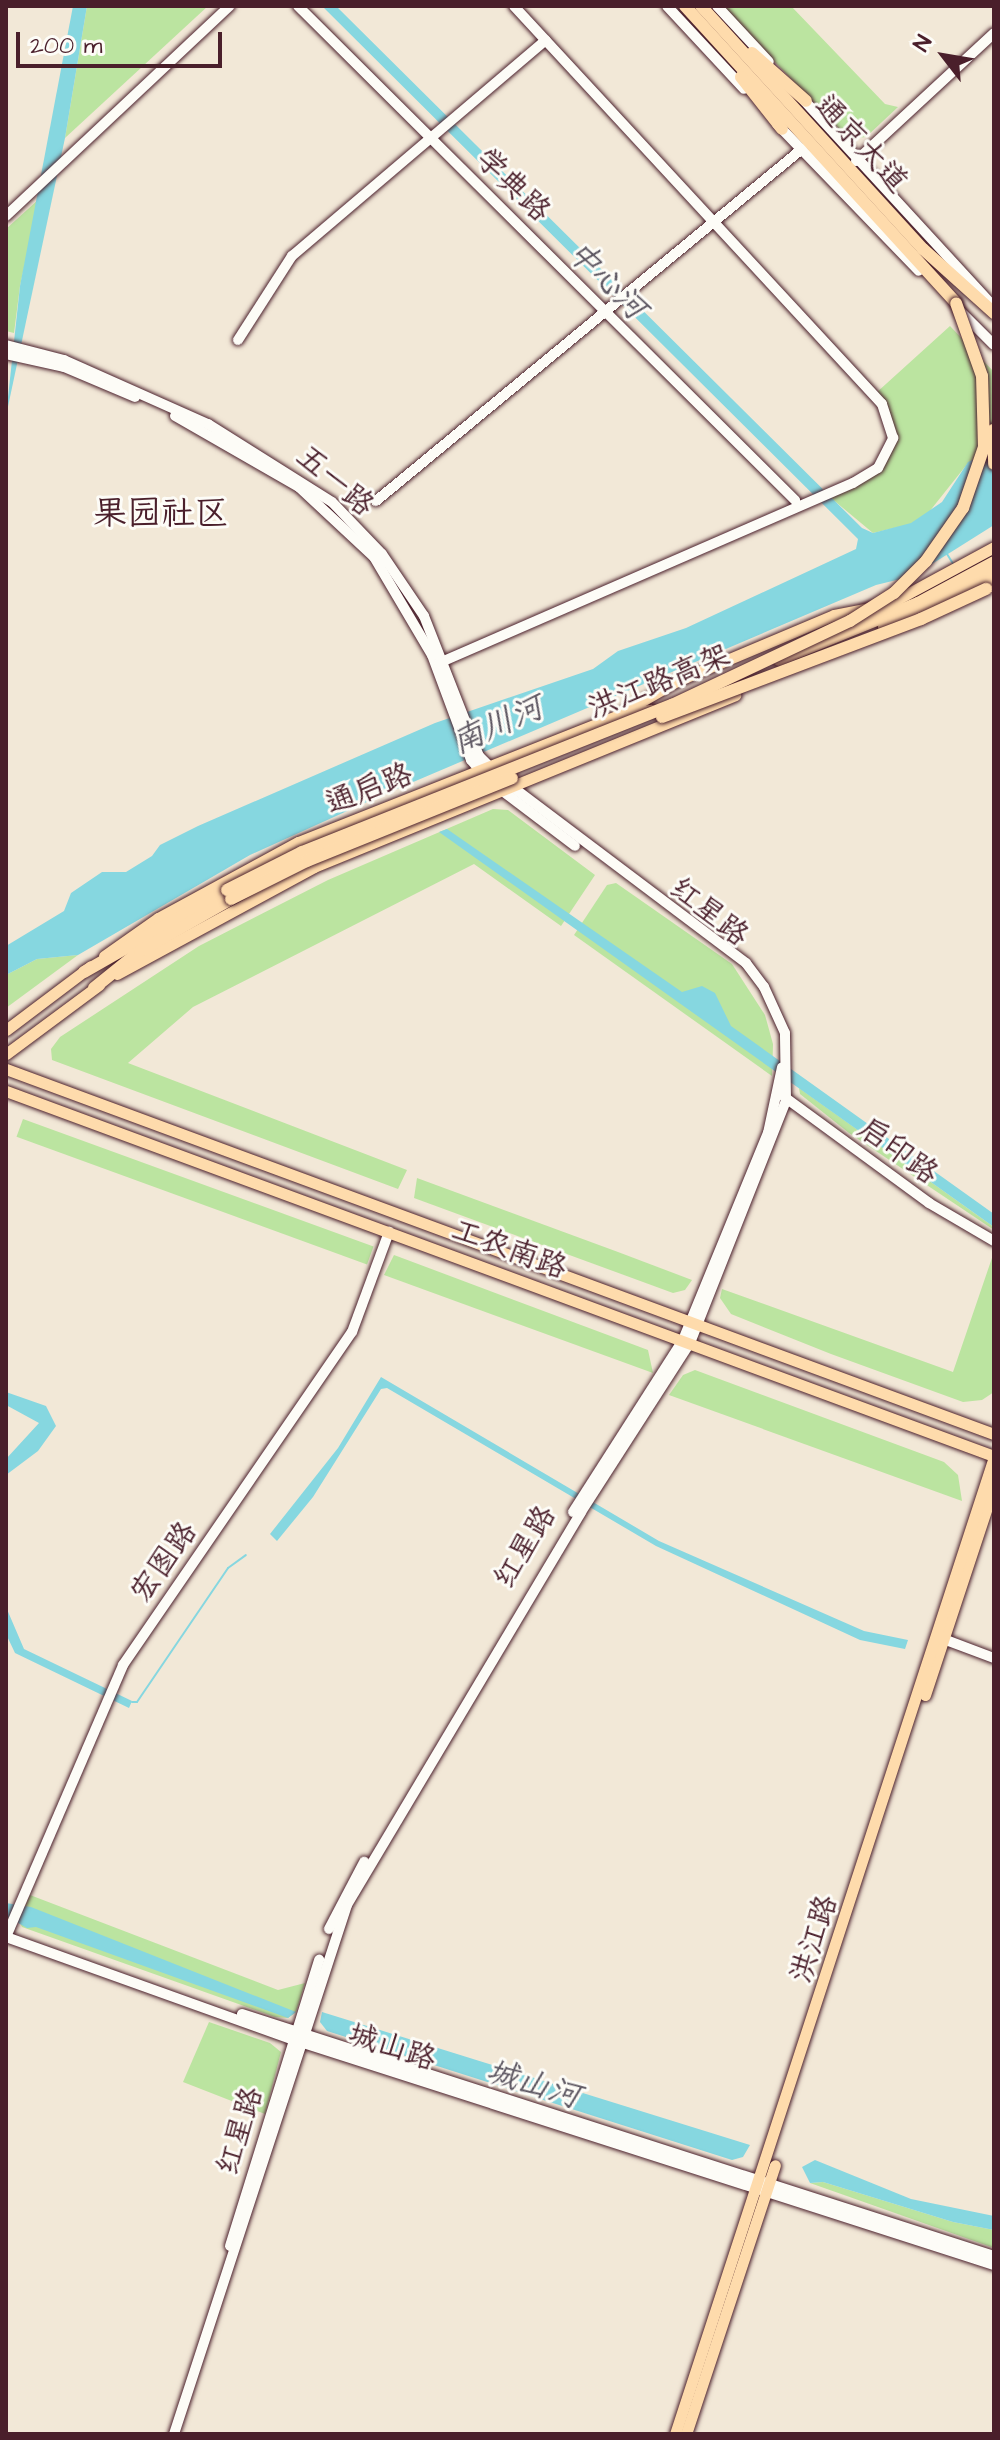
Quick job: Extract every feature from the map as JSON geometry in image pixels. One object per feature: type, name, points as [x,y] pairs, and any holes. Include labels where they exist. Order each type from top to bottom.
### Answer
[{"type":"highway","points":[[684,6],[782,129]]},
{"type":"highway","name":"通京大道","points":[[684,6],[946,274],[993,312]]},
{"type":"highway","points":[[703,6],[806,101]]},
{"type":"highway","name":"通京大道","points":[[703,6],[789,112],[956,303]]},
{"type":"highway","points":[[956,303],[978,343],[987,375],[994,464]]},
{"type":"highway","points":[[672,705],[850,621],[902,585],[945,537],[978,472],[987,421],[982,376],[956,303]]},
{"type":"highway","name":"洪江路高架","points":[[84,972],[302,852],[918,603],[994,562]]},
{"type":"highway","name":"洪江路高架","points":[[94,988],[140,951],[229,894],[844,644],[942,601],[994,571]]},
{"type":"highway","points":[[844,644],[921,619],[994,585]]},
{"type":"main road","points":[[6,216],[230,6]]},
{"type":"main road","name":"学典路","points":[[298,6],[795,500]]},
{"type":"main road","points":[[440,663],[853,483],[887,457],[892,426],[882,404],[514,6]]},
{"type":"main road","name":"通京大道","points":[[667,6],[782,129],[994,345]]},
{"type":"main road","name":"通京大道","points":[[717,6],[806,101],[993,312]]},
{"type":"main road","points":[[856,161],[994,33]]},
{"type":"main road","points":[[238,340],[292,256],[546,40]]},
{"type":"main road","points":[[376,501],[609,312],[802,149]]},
{"type":"main road","name":"五一路","points":[[7,349],[64,367],[164,410],[299,487],[374,557],[440,663],[475,758],[506,789]]},
{"type":"main road","name":"通启路","points":[[6,1030],[158,918],[298,842],[621,714],[649,711],[906,598],[994,547]]},
{"type":"main road","name":"通启路","points":[[6,1054],[94,988],[274,887],[930,611],[994,578]]},
{"type":"main road","points":[[621,714],[656,690],[834,615],[906,598]]},
{"type":"main road","name":"红星路","points":[[167,2434],[298,2038],[347,1905],[588,1495],[686,1341],[784,1090],[786,1059],[773,1015],[723,949],[506,789]]},
{"type":"main road","name":"工农南路","points":[[6,1069],[994,1434]]},
{"type":"main road","name":"启印路","points":[[784,1090],[929,1203],[994,1241]]},
{"type":"main road","name":"工农南路","points":[[6,1091],[994,1457]]},
{"type":"main road","name":"宏图路","points":[[6,1934],[111,1689],[352,1332],[389,1232]]},
{"type":"main road","name":"洪江路","points":[[686,2434],[940,1638],[994,1457]]},
{"type":"main road","name":"洪江路","points":[[940,1638],[994,1486]]},
{"type":"main road","points":[[940,1638],[994,1658]]},
{"type":"main road","name":"城山路","points":[[6,1934],[298,2038],[994,2256]]},
{"type":"main road","name":"红星路","points":[[174,2434],[298,2038]]},
{"type":"main road","name":"洪江路","points":[[675,2434],[764,2185]]},
{"type":"main road","name":"城山路","points":[[764,2185],[994,2265]]},
{"type":"green space","points":[[87,6],[208,6],[65,138]]},
{"type":"green space","points":[[721,6],[791,6],[885,104],[898,107],[866,137],[849,139]]},
{"type":"green space","points":[[39,199],[20,286],[14,333],[6,331],[6,229]]},
{"type":"green space","points":[[950,326],[994,372],[994,450],[968,463],[929,512],[911,524],[873,533],[831,498],[882,467],[893,450],[895,430],[876,393]]},
{"type":"green space","points":[[493,809],[508,810],[595,875],[561,926],[474,864],[193,1007],[128,1063],[407,1170],[398,1189],[52,1060],[51,1049],[60,1037],[199,946],[328,880]]},
{"type":"green space","points":[[616,883],[732,964],[765,1015],[773,1044],[772,1076],[574,935],[607,885]]},
{"type":"green space","points":[[78,955],[6,1008],[6,975],[37,959]]},
{"type":"green space","points":[[799,1088],[994,1227],[994,1230],[849,1133],[800,1094]]},
{"type":"green space","points":[[23,1119],[374,1247],[367,1264],[17,1137]]},
{"type":"green space","points":[[417,1178],[692,1280],[685,1290],[673,1293],[414,1198]]},
{"type":"green space","points":[[994,1252],[994,1392],[982,1400],[963,1402],[831,1354],[731,1314],[720,1298],[722,1289],[953,1372]]},
{"type":"green space","points":[[394,1255],[648,1350],[653,1373],[384,1275]]},
{"type":"green space","points":[[695,1370],[944,1462],[958,1475],[962,1501],[669,1395],[683,1375]]},
{"type":"green space","points":[[30,1895],[278,1990],[305,1983],[296,2012],[288,2018],[275,2017],[22,1927],[19,1921]]},
{"type":"green space","points":[[209,2022],[270,2043],[281,2052],[265,2114],[183,2082]]},
{"type":"green space","points":[[823,2182],[953,2222],[994,2230],[994,2248],[810,2183]]},
{"type":"water","points":[[73,6],[87,6],[65,138],[6,416],[20,286]]},
{"type":"water","points":[[322,6],[336,6],[862,528],[873,533],[911,523],[942,502],[968,462],[994,450],[994,525],[913,576],[876,585],[378,797],[250,855],[78,955],[37,959],[6,975],[6,946],[64,911],[71,893],[102,872],[126,872],[152,856],[160,845],[198,826],[435,723],[593,669],[618,651],[686,628],[856,549],[858,539]]},
{"type":"water","points":[[447,829],[682,992],[702,986],[715,993],[731,1026],[994,1214],[994,1227],[439,832]]},
{"type":"water","points":[[381,1377],[659,1541],[864,1631],[908,1640],[905,1649],[860,1640],[656,1546],[387,1388],[381,1389],[313,1497],[277,1541],[270,1534],[338,1448]]},
{"type":"water","points":[[6,1392],[46,1406],[56,1426],[38,1451],[6,1475],[6,1459],[39,1423],[6,1405]]},
{"type":"water","points":[[6,1607],[24,1649],[132,1701],[129,1708],[15,1653],[6,1634]]},
{"type":"water","points":[[6,1903],[31,1907],[296,2012],[288,2018],[36,1927],[27,1928],[6,1916]]},
{"type":"water","name":"城山河","points":[[322,2012],[750,2145],[743,2157],[732,2160],[327,2031],[320,2022]]},
{"type":"water","points":[[815,2160],[911,2199],[994,2216],[994,2230],[953,2222],[823,2182],[810,2183],[802,2167]]},
{"type":"waterway","points":[[947,554],[954,565]]},
{"type":"waterway","points":[[132,1702],[137,1702],[228,1568],[246,1555]]},
{"type":"district","name":"果园社区","points":[[161,515]]},
{"type":"water label","name":"中心河","points":[[606,281]]},
{"type":"water label","name":"南川河","points":[[498,726]]}]
